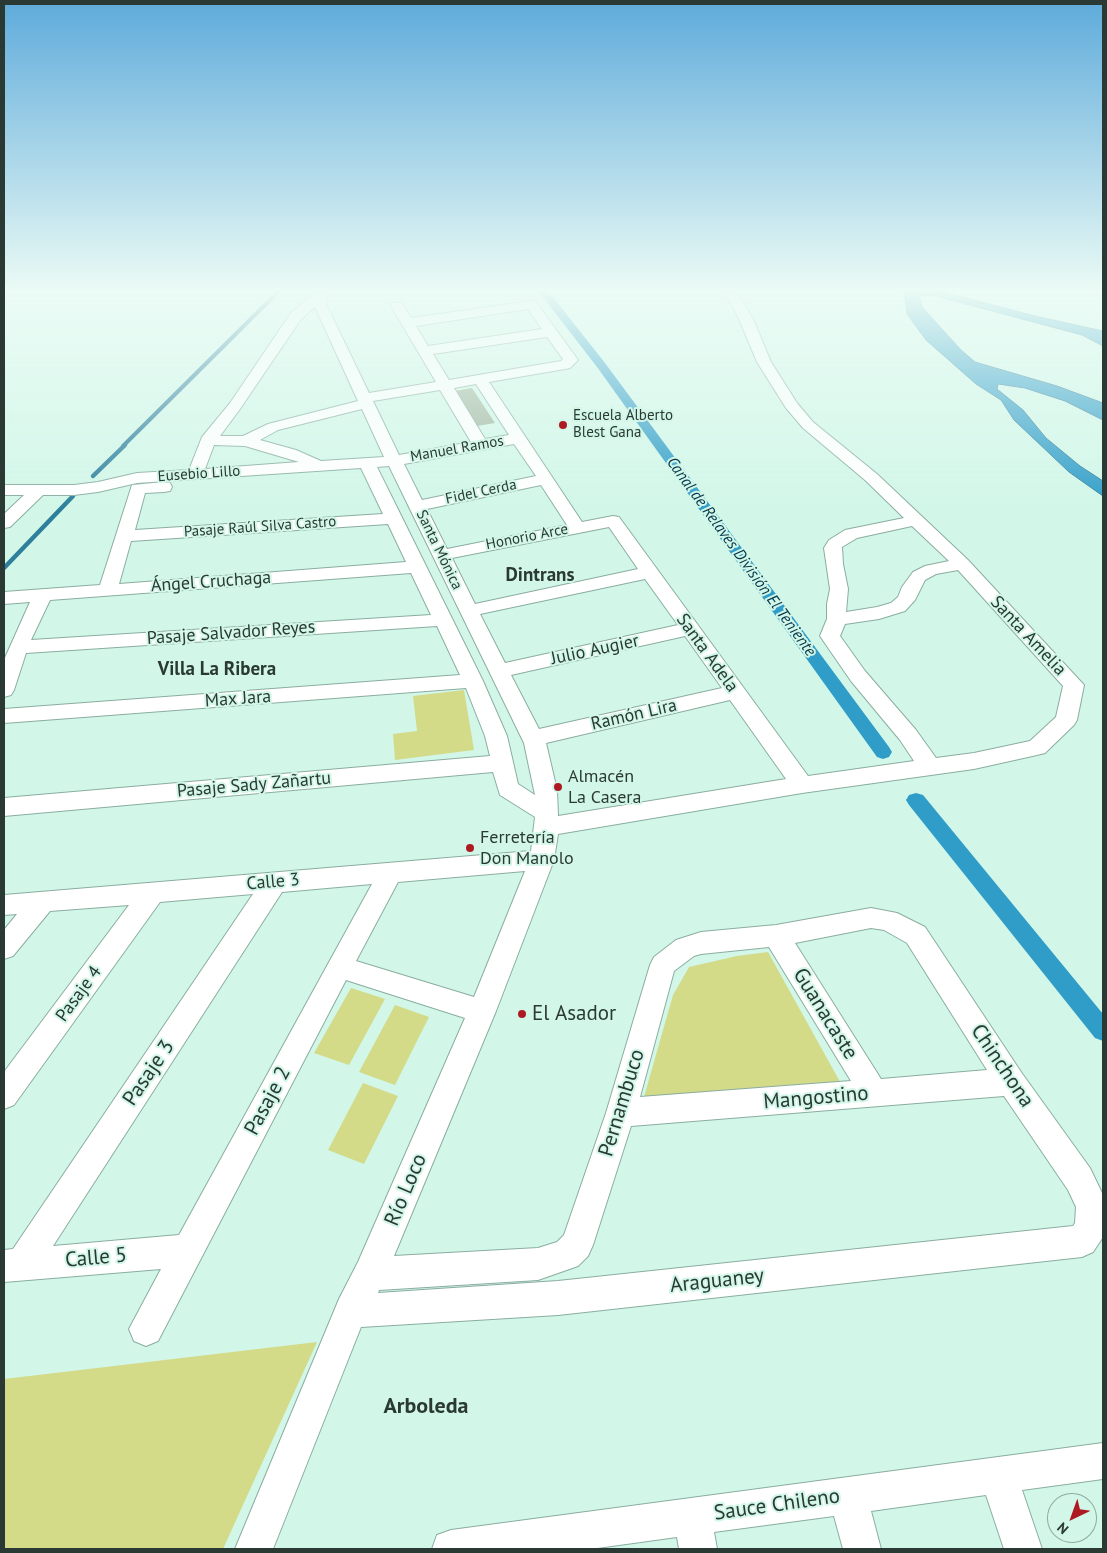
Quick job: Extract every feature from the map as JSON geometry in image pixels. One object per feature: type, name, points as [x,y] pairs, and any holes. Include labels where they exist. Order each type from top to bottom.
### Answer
[{"type":"street","points":[[195,474],[208,440],[262,364]]},
{"type":"street","name":"Santa Mónica","points":[[349,364],[394,461],[532,738],[546,790],[546,820]]},
{"type":"street","points":[[432,364],[481,445]]},
{"type":"street","points":[[246,441],[273,427],[366,400],[566,364]]},
{"type":"street","name":"Santa Amelia","points":[[546,820],[974,761],[1037,747],[1066,720],[1074,685],[962,564],[871,477],[808,425],[790,405],[765,364]]},
{"type":"street","points":[[480,379],[577,527]]},
{"type":"street","name":"Manuel Ramos","points":[[394,461],[519,438]]},
{"type":"street","points":[[208,440],[246,441],[290,453],[318,466]]},
{"type":"street","name":"Eusebio Lillo","points":[[4,490],[86,489],[137,478],[318,466],[370,468],[394,461]]},
{"type":"street","points":[[108,590],[138,489],[370,468]]},
{"type":"street","name":"Santa Mónica","points":[[370,468],[473,681],[496,736],[508,789],[546,820]]},
{"type":"street","name":"Fidel Cerda","points":[[417,506],[546,479]]},
{"type":"street","points":[[4,523],[38,490]]},
{"type":"street","name":"Pasaje Raúl Silva Castro","points":[[125,536],[394,518]]},
{"type":"street","points":[[916,520],[851,534],[835,544],[833,548],[834,564],[839,589],[836,604],[837,619],[830,636],[858,676],[908,735],[930,767]]},
{"type":"street","name":"Honorio Arce","points":[[441,555],[613,521]]},
{"type":"street","name":"Santa Adela","points":[[613,521],[802,785]]},
{"type":"street","points":[[837,619],[878,613],[898,607],[906,600],[911,587],[919,576],[931,570],[962,564]]},
{"type":"street","name":"Ángel Cruchaga","points":[[4,598],[418,567]]},
{"type":"street","points":[[469,611],[650,572]]},
{"type":"street","points":[[4,690],[18,647],[43,595]]},
{"type":"street","name":"Pasaje Salvador Reyes","points":[[18,647],[443,620]]},
{"type":"street","name":"Julio Augier","points":[[499,671],[690,629]]},
{"type":"street","name":"Max Jara","points":[[4,716],[473,681]]},
{"type":"street","name":"Ramón Lira","points":[[532,738],[736,692]]},
{"type":"street","name":"Pasaje Sady Zañartu","points":[[4,807],[503,763]]},
{"type":"street","name":"Río Loco","points":[[254,1549],[351,1311],[370,1274],[482,1011],[542,860],[546,820]]},
{"type":"street","name":"Calle 3","points":[[4,905],[542,860]]},
{"type":"street","name":"Pasaje 2","points":[[146,1328],[390,873]]},
{"type":"street","name":"Pasaje 3","points":[[13,1265],[275,882]]},
{"type":"street","name":"Pasaje 4","points":[[4,1095],[153,892]]},
{"type":"street","points":[[4,948],[44,901]]},
{"type":"street","name":"Pernambuco","points":[[370,1274],[538,1264],[567,1254],[577,1244],[621,1113],[662,965],[684,948],[701,943],[776,936],[871,918]]},
{"type":"street","name":"Chinchona","points":[[871,918],[888,920],[916,936],[1011,1082],[1079,1179],[1092,1206],[1091,1228],[1082,1241]]},
{"type":"street","name":"Guanacaste","points":[[776,936],[874,1093]]},
{"type":"street","points":[[340,967],[482,1011]]},
{"type":"street","name":"Mangostino","points":[[621,1113],[1011,1082]]},
{"type":"street","name":"Araguaney","points":[[351,1311],[558,1298],[1082,1241]]},
{"type":"street","name":"Calle 5","points":[[13,1265],[189,1250]]},
{"type":"street","name":"Sauce Chileno","points":[[451,1549],[696,1533],[848,1496],[1103,1461]]},
{"type":"street","points":[[998,1475],[1023,1549]]},
{"type":"street","points":[[848,1496],[862,1549]]},
{"type":"green space","points":[[464,690],[474,750],[395,760],[393,734],[417,731],[413,696]]},
{"type":"green space","points":[[768,952],[844,1089],[642,1104],[673,995],[689,967],[737,956]]},
{"type":"green space","points":[[351,988],[385,999],[349,1065],[314,1053]]},
{"type":"green space","points":[[395,1005],[429,1017],[395,1085],[359,1072]]},
{"type":"green space","points":[[363,1083],[398,1096],[364,1164],[328,1150]]},
{"type":"green space","points":[[317,1342],[223,1549],[4,1549],[4,1379]]},
{"type":"water","points":[[954,364],[983,364],[1057,386],[1103,403],[1103,420],[1065,401],[1025,388],[998,384],[997,389],[1023,410],[1046,438],[1080,466],[1103,481],[1103,496],[1069,472],[1014,420],[1001,400],[976,384]]},
{"type":"building","points":[[472,388],[495,423],[477,426],[455,391]]},
{"type":"waterway","points":[[123,446],[205,364]]},
{"type":"waterway","name":"Canal de Relaves División El Teniente","points":[[601,364],[883,752]]},
{"type":"waterway","points":[[93,476],[125,445]]},
{"type":"waterway","points":[[4,568],[73,496]]},
{"type":"waterway","name":"Canal de Relaves División El Teniente","points":[[916,800],[1103,1031]]},
{"type":"place","name":"Escuela Alberto Blest Gana","points":[[563,425]]},
{"type":"place","name":"Almacén La Casera","points":[[558,787]]},
{"type":"place","name":"Ferretería Don Manolo","points":[[470,848]]},
{"type":"place","name":"El Asador","points":[[522,1014]]},
{"type":"district","name":"Dintrans","points":[[540,576]]},
{"type":"district","name":"Villa La Ribera","points":[[217,670]]},
{"type":"district","name":"Arboleda","points":[[426,1407]]}]
